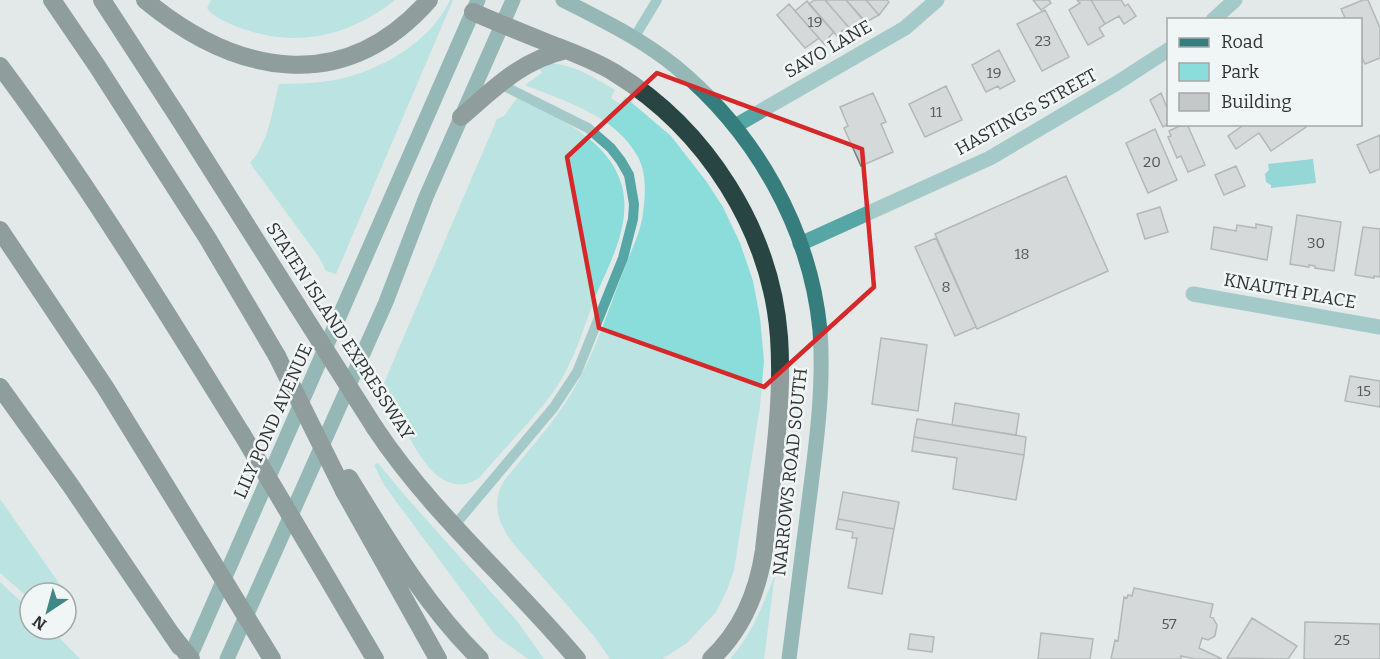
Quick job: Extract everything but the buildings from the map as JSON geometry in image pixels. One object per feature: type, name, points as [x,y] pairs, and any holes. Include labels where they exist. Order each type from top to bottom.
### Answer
[{"type":"highway","points":[[52,0],[214,249],[277,356],[438,659]]},
{"type":"highway","name":"STATEN ISLAND EXPRESSWAY","points":[[102,0],[175,111],[375,428],[411,477],[577,659]]},
{"type":"highway","points":[[145,0],[186,30],[227,51],[263,62],[292,65],[334,60],[364,50],[395,33],[429,0]]},
{"type":"highway","points":[[475,6],[502,24],[613,72],[638,89],[663,109],[699,146],[723,177],[750,226],[770,282],[776,312],[779,338],[779,385],[761,570],[749,606],[730,638],[711,659]]},
{"type":"highway","points":[[461,117],[500,84],[535,59],[566,50]]},
{"type":"highway","points":[[0,66],[120,239],[242,434],[375,659]]},
{"type":"highway","points":[[0,230],[105,387],[272,659]]},
{"type":"highway","points":[[0,387],[188,659]]},
{"type":"highway","points":[[347,484],[423,594],[445,622],[480,659]]},
{"type":"main road","points":[[227,659],[386,302],[426,197],[513,0]]},
{"type":"main road","name":"NARROWS ROAD SOUTH","points":[[563,0],[634,38],[675,67],[717,106],[735,126],[766,170],[800,244],[813,286],[820,330],[821,375],[814,465],[789,659]]},
{"type":"main road","name":"LILY POND AVENUE","points":[[188,659],[475,6]]},
{"type":"street","name":"SAVO LANE","points":[[735,126],[905,28],[937,0]]},
{"type":"street","points":[[1215,18],[1235,0]]},
{"type":"street","name":"HASTINGS STREET","points":[[800,244],[990,158],[1117,84],[1167,51]]},
{"type":"street","name":"KNAUTH PLACE","points":[[1193,294],[1380,327]]},
{"type":"lane","points":[[634,38],[657,0]]},
{"type":"lane","points":[[454,526],[554,407],[577,372],[623,258],[633,219],[634,204],[629,175],[611,148],[588,128],[500,84]]},
{"type":"highlighted area","points":[[657,73],[862,149],[874,287],[764,387],[599,328],[567,157]]},
{"type":"green space","points":[[211,0],[395,0],[377,13],[340,31],[300,38],[259,34],[230,24],[207,8]]},
{"type":"green space","points":[[450,0],[453,0],[336,274],[326,271],[319,257],[250,163],[266,136],[279,84],[335,80],[369,70],[386,62],[417,42],[441,15]]},
{"type":"green space","points":[[549,63],[576,69],[615,90],[611,98],[620,104],[625,97],[671,136],[723,207],[740,243],[753,281],[760,318],[764,361],[760,406],[734,570],[716,612],[687,643],[662,659],[610,659],[594,636],[512,542],[503,528],[498,513],[498,497],[504,481],[556,417],[587,365],[638,233],[644,204],[645,188],[641,164],[628,143],[616,130],[603,120],[573,104],[525,85],[542,73],[537,65]]},
{"type":"green space","points":[[517,98],[580,132],[606,155],[616,170],[622,186],[624,218],[615,250],[573,356],[561,380],[537,413],[480,477],[463,484],[447,481],[432,471],[408,436],[384,383],[497,119],[504,116]]},
{"type":"green space","points":[[378,463],[517,621],[544,659],[528,659],[495,635],[384,485],[374,465]]},
{"type":"green space","points":[[0,499],[57,581],[18,581],[18,589],[0,573]]},
{"type":"green space","points":[[775,574],[764,659],[730,659],[751,629]]},
{"type":"green space","points":[[0,582],[18,599],[18,641],[63,641],[80,659],[0,659]]},
{"type":"shaded area","points":[[1313,159],[1316,183],[1271,188],[1271,185],[1266,182],[1265,174],[1269,170],[1268,164]]}]
